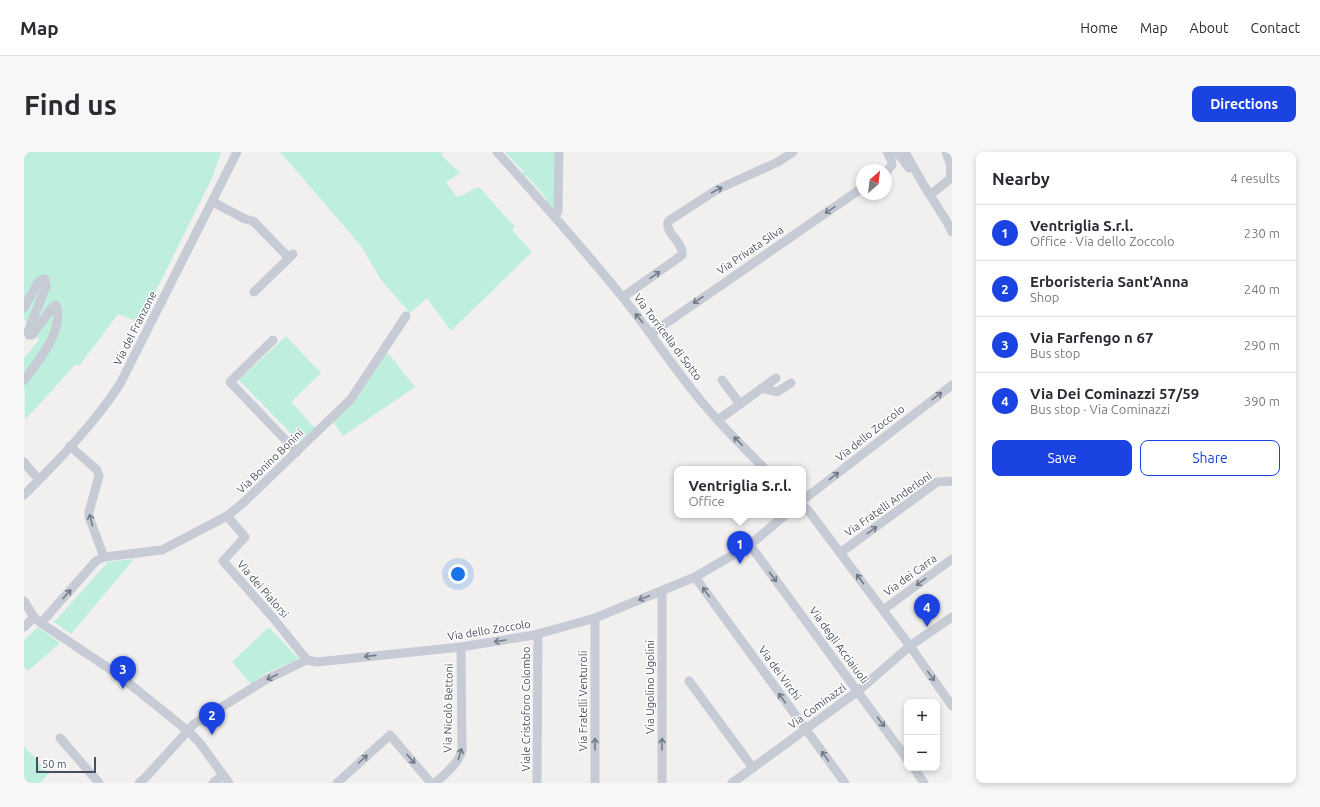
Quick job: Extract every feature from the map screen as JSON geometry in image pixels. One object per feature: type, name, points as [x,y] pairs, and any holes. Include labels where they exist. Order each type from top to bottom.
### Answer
[{"type":"street","name":"Via del Franzone","points":[[24,495],[108,403],[120,384],[237,152]]},
{"type":"street","name":"Via Torricella di Sotto","points":[[497,152],[623,297],[652,333],[693,391],[718,420],[762,466]]},
{"type":"street","points":[[555,217],[558,211],[559,152]]},
{"type":"street","points":[[623,297],[682,255],[682,248],[668,227],[668,222],[670,220],[715,191],[778,162],[793,152]]},
{"type":"street","points":[[887,152],[892,164]]},
{"type":"street","points":[[897,152],[923,184]]},
{"type":"street","points":[[905,152],[923,184],[945,217],[952,232]]},
{"type":"street","points":[[930,195],[950,179],[951,166],[946,152]]},
{"type":"street","name":"Via Privata Silva","points":[[652,333],[856,192]]},
{"type":"street","points":[[213,202],[245,219],[253,221],[291,256],[254,292]]},
{"type":"street","points":[[24,308],[39,281],[44,279],[46,286],[28,332],[29,335],[32,335],[51,308],[56,305],[59,313],[54,333],[44,354],[24,380]]},
{"type":"street","name":"Via Bonino Bonini","points":[[24,627],[37,620],[96,560],[104,557],[162,550],[227,516],[242,504],[351,399],[406,316]]},
{"type":"street","points":[[273,340],[230,382],[297,452]]},
{"type":"street","points":[[718,420],[776,378]]},
{"type":"street","points":[[722,380],[740,404]]},
{"type":"street","points":[[762,388],[777,392],[791,383]]},
{"type":"street","name":"Via dello Zoccolo","points":[[806,498],[952,385]]},
{"type":"street","points":[[70,446],[96,470],[98,476],[89,517],[104,557]]},
{"type":"street","points":[[24,462],[39,480]]},
{"type":"street","name":"Via Fratelli Anderloni","points":[[840,553],[937,482],[952,481]]},
{"type":"street","points":[[806,508],[910,646],[952,706]]},
{"type":"street","name":"Via dei Pialorsi","points":[[227,516],[245,537],[223,561],[307,660]]},
{"type":"street","name":"Via dello Zoccolo","points":[[139,783],[146,778],[194,724],[267,679],[307,660],[317,662],[461,647],[538,634],[595,618],[695,577],[750,545],[782,518]]},
{"type":"street","name":"Via degli Acciaiuoli","points":[[750,545],[904,755]]},
{"type":"street","name":"Via dei Carra","points":[[883,610],[952,559]]},
{"type":"street","name":"Via dei Virchi","points":[[695,577],[844,783]]},
{"type":"street","name":"Via Ugolino Ugolini","points":[[662,591],[662,783]]},
{"type":"street","points":[[24,601],[37,620],[116,673],[188,731],[199,742],[229,783]]},
{"type":"street","name":"Via Cominazzi","points":[[738,781],[805,729],[858,691],[910,646],[952,617]]},
{"type":"street","name":"Via Fratelli Venturoli","points":[[595,618],[595,783]]},
{"type":"street","name":"Viale Cristoforo Colombo","points":[[537,783],[538,634]]},
{"type":"street","name":"Via Nicolò Bettoni","points":[[435,783],[455,765],[460,758],[462,751],[461,647]]},
{"type":"street","points":[[689,681],[753,768]]},
{"type":"street","points":[[337,783],[390,735],[432,783]]},
{"type":"street","points":[[60,738],[99,783]]},
{"type":"street","points":[[916,771],[924,783]]},
{"type":"street","points":[[213,783],[223,775]]},
{"type":"green space","points":[[24,152],[221,152],[213,176],[140,323],[118,314],[80,365],[75,365],[25,420],[24,358],[39,340],[24,319]]},
{"type":"green space","points":[[280,152],[443,152],[441,155],[460,173],[446,182],[457,197],[479,187],[515,227],[512,230],[532,252],[451,331],[427,298],[410,313],[381,280],[361,246]]},
{"type":"green space","points":[[505,152],[555,152],[556,208],[553,211],[545,201],[547,199],[526,175],[524,177],[521,175],[524,172]]},
{"type":"green space","points":[[286,336],[321,373],[291,402],[315,428],[299,442],[239,380]]},
{"type":"green space","points":[[387,352],[415,387],[343,436],[332,420],[358,397]]},
{"type":"green space","points":[[134,559],[71,634],[54,622],[108,562]]},
{"type":"green space","points":[[38,627],[60,643],[28,671],[24,667],[24,640]]},
{"type":"green space","points":[[269,627],[299,659],[264,674],[251,684],[232,662]]},
{"type":"green space","points":[[24,746],[49,773],[40,783],[24,783]]},
{"type":"place","name":"Ventriglia S.r.l.","points":[[740,564]]},
{"type":"place","name":"Via Dei Cominazzi 57/59","points":[[927,627]]},
{"type":"place","name":"Via Farfengo n 67","points":[[123,689]]},
{"type":"place","name":"Erboristeria Sant'Anna","points":[[212,735]]}]
